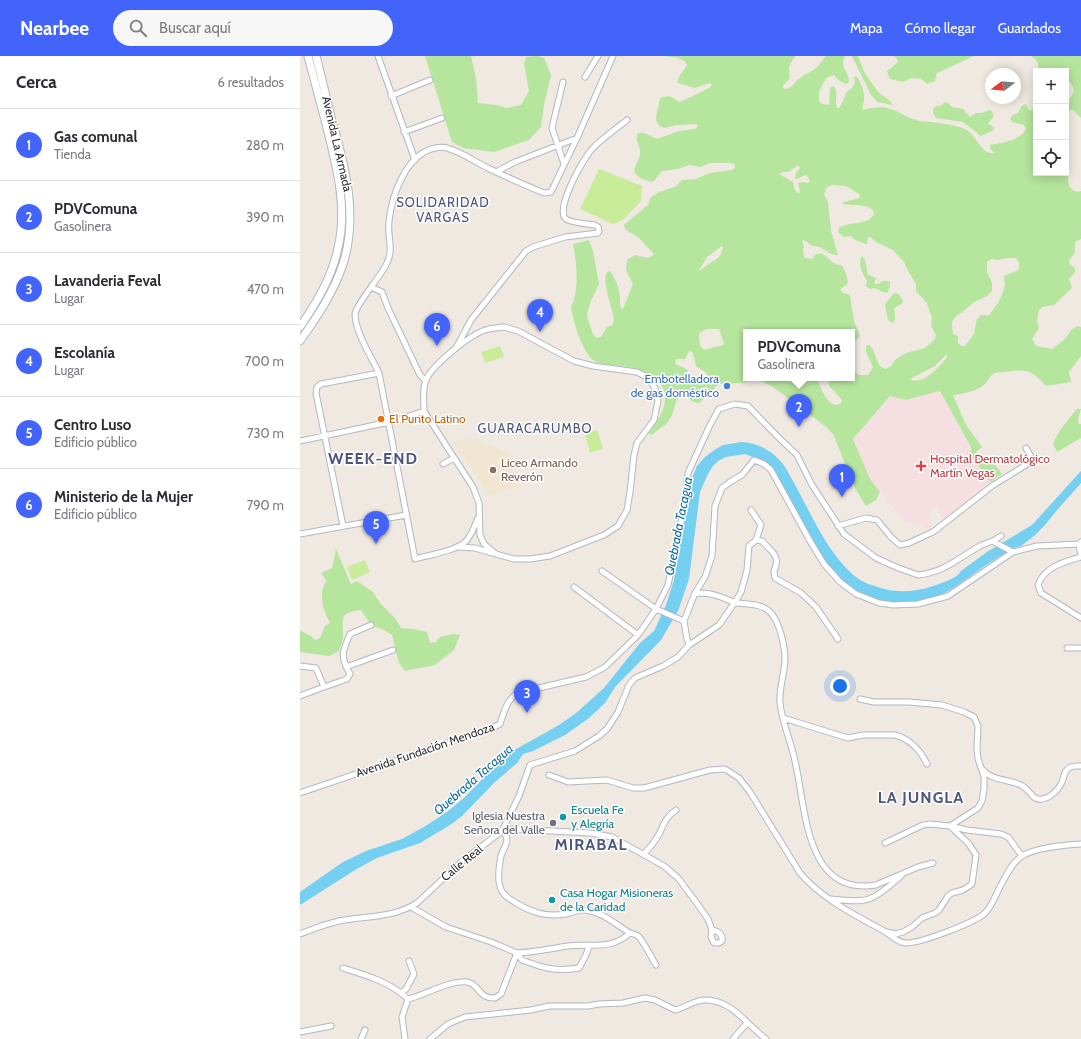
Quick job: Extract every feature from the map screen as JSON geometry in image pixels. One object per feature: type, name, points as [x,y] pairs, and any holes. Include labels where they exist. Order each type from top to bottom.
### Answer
[{"type":"main road","name":"Avenida La Armada","points":[[300,327],[314,306],[329,278],[338,248],[341,221],[337,169],[308,56]]},
{"type":"main road","name":"Avenida La Armada","points":[[300,341],[322,308],[337,278],[346,252],[349,229],[347,177],[316,56]]},
{"type":"street","points":[[585,77],[598,56]]},
{"type":"street","points":[[479,516],[467,541],[458,547],[415,559],[379,373],[356,326],[355,311],[388,261],[390,243],[389,221],[395,193],[399,182],[415,160],[427,150],[447,148],[496,172],[548,194],[554,187],[613,56]]},
{"type":"street","points":[[381,57],[392,96],[415,160]]},
{"type":"street","points":[[392,96],[430,80]]},
{"type":"street","points":[[563,82],[552,128],[564,164]]},
{"type":"street","points":[[404,132],[442,118]]},
{"type":"street","points":[[456,349],[471,320],[526,251],[533,247],[565,237],[598,233],[598,227],[595,225],[568,221],[564,218],[563,212],[567,196],[580,165],[587,155],[598,143],[627,120]]},
{"type":"street","points":[[496,172],[515,162],[576,138]]},
{"type":"street","points":[[371,287],[382,292],[388,308],[420,375],[426,380]]},
{"type":"street","points":[[458,547],[475,548],[496,554],[514,559],[530,559],[550,556],[604,535],[618,526],[627,510],[637,443],[654,420],[658,401],[655,388],[647,377],[637,372],[593,366],[574,361],[518,331],[504,326],[484,330],[436,365],[426,380],[423,397],[424,411],[473,487],[479,503],[480,535],[484,544],[496,554]]},
{"type":"street","points":[[343,526],[316,393],[317,387],[321,384],[379,373]]},
{"type":"street","name":"Avenida Fundación Mendoza","points":[[300,793],[494,727],[500,724],[508,703],[517,693],[586,677],[605,667],[638,635],[656,609],[668,584],[690,470],[710,425],[719,409],[735,404],[748,406],[798,455],[812,485],[844,534],[876,558],[918,575],[924,574],[947,567],[979,547],[996,543],[1001,536]]},
{"type":"street","points":[[300,441],[325,434],[388,422],[424,411]]},
{"type":"street","points":[[838,526],[866,518],[872,518],[877,520],[891,537],[900,545],[916,540],[933,532],[992,486],[1029,463],[1031,457],[1026,448]]},
{"type":"street","points":[[442,464],[454,458]]},
{"type":"street","points":[[690,645],[683,621],[695,593],[705,578],[712,556],[715,506],[722,488],[742,475],[754,460],[764,464],[771,470],[824,564],[840,582],[856,594],[879,603],[893,605],[918,604],[948,596],[1012,551],[1037,546],[1080,544],[1081,557],[1056,565],[1040,578],[1038,585],[1041,593],[1081,618]]},
{"type":"street","points":[[502,831],[519,796],[530,765],[575,751],[598,736],[607,728],[618,712],[629,685],[635,678],[663,666],[678,657],[690,645],[719,625],[741,592],[747,570],[749,546],[756,540],[761,525],[751,510]]},
{"type":"street","points":[[300,534],[406,514]]},
{"type":"street","points":[[756,540],[762,541],[776,557],[776,566],[774,571],[776,578],[801,593],[816,607],[838,639]]},
{"type":"street","points":[[996,543],[1012,551]]},
{"type":"street","points":[[602,571],[656,609],[683,621]]},
{"type":"street","points":[[574,587],[638,635]]},
{"type":"street","points":[[695,593],[711,594],[735,602],[762,607],[770,611],[777,622],[784,657],[780,691],[780,702],[783,718],[795,759],[811,838],[817,854],[830,875],[845,884],[870,886],[876,885],[918,867],[933,863]]},
{"type":"street","points":[[300,696],[347,679],[350,674],[346,667],[342,653],[350,634],[371,625]]},
{"type":"street","points":[[1067,648],[1081,648]]},
{"type":"street","points":[[346,667],[393,650]]},
{"type":"street","points":[[300,666],[316,668],[324,687]]},
{"type":"street","points":[[860,699],[874,702],[909,702],[942,705],[967,713],[974,717],[978,726],[977,748],[978,758],[984,776],[984,789],[978,808],[950,826]]},
{"type":"street","points":[[783,718],[848,738],[863,735],[900,736],[914,746],[927,764]]},
{"type":"street","points":[[982,769],[985,773],[997,778],[1022,785],[1030,791],[1035,798],[1043,800],[1048,798],[1057,790],[1062,783],[1067,769],[1071,766],[1081,766]]},
{"type":"street","points":[[549,775],[568,782],[607,780],[634,788],[644,788],[710,770],[724,769],[739,778],[750,792],[807,882],[858,918],[886,932],[901,942],[907,943],[928,939],[977,918],[984,913],[991,904],[1010,868],[1022,856],[1057,846],[1081,844]]},
{"type":"street","points":[[644,854],[657,838],[669,815],[676,810]]},
{"type":"street","points":[[885,843],[930,824],[1002,834],[1008,837],[1022,856]]},
{"type":"street","points":[[886,932],[896,934],[912,927],[922,918],[939,910],[948,896],[952,893],[963,890],[972,884],[976,855],[969,844],[950,826]]},
{"type":"street","points":[[502,831],[513,829],[590,833],[612,836],[664,866],[678,878],[708,919],[712,930]]},
{"type":"street","points":[[502,831],[507,839],[507,844],[501,854],[499,873],[500,886],[503,893],[535,913],[547,915],[566,914],[582,910],[590,911],[608,918],[630,933],[638,936],[656,964]]},
{"type":"street","name":"Calle Real","points":[[300,934],[339,921],[360,916],[396,912],[411,907],[461,862],[502,831]]},
{"type":"street","points":[[830,899],[871,899],[885,890],[905,873]]},
{"type":"street","points":[[411,907],[446,927],[518,953],[578,945],[601,946],[616,942],[630,933]]},
{"type":"street","points":[[518,953],[522,960],[535,966],[555,970],[570,969],[579,968],[589,946]]},
{"type":"street","points":[[408,999],[422,996],[438,988],[463,982],[469,982],[485,997],[495,998],[501,994],[518,953]]},
{"type":"street","points":[[401,993],[406,989],[414,974],[409,960]]},
{"type":"street","points":[[343,968],[374,978],[401,993],[408,999]]},
{"type":"street","points":[[430,1039],[448,1024],[465,1017],[532,1010],[549,1006],[588,1006],[624,1003],[645,998],[656,1000],[675,1010],[704,1000],[716,1001],[726,1005],[766,1039]]},
{"type":"street","points":[[405,1039],[402,1017],[408,999]]},
{"type":"street","points":[[733,1039],[747,1023]]},
{"type":"street","points":[[300,1032],[331,1026]]},
{"type":"street","points":[[361,1039],[365,1030]]},
{"type":"shaded area","name":"Hospital Dermatológico Martín Vegas","points":[[940,391],[971,449],[969,452],[991,484],[961,508],[944,518],[941,517],[937,507],[929,510],[932,528],[930,531],[920,525],[905,522],[870,479],[854,439],[890,397],[906,400]]},
{"type":"shaded area","name":"Liceo Armando Reverón","points":[[469,438],[510,453],[518,488],[489,495],[453,442]]},
{"type":"green space","points":[[425,56],[471,56],[476,78],[478,103],[507,108],[521,105],[529,91],[524,64],[526,57],[538,56],[544,58],[551,75],[544,105],[541,127],[529,140],[494,152],[463,148],[452,142]]},
{"type":"green space","points":[[660,56],[795,56],[789,66],[789,79],[783,85],[783,88],[785,89],[817,68],[826,56],[845,56],[843,64],[848,74],[849,82],[846,84],[838,80],[834,75],[826,78],[819,92],[819,101],[822,104],[829,105],[830,89],[834,86],[836,92],[836,105],[837,108],[839,108],[846,93],[853,86],[855,81],[854,77],[856,76],[860,81],[863,91],[863,110],[880,107],[887,108],[919,121],[944,124],[964,129],[971,134],[983,149],[990,153],[995,153],[990,149],[990,145],[1010,141],[1023,133],[1026,129],[1024,125],[1012,122],[1010,118],[1018,113],[1022,106],[1026,104],[1029,110],[1032,110],[1033,106],[1033,176],[1068,176],[1068,182],[1070,187],[1073,190],[1081,191],[1081,239],[1075,242],[1075,252],[1069,261],[1070,265],[1074,267],[1076,271],[1069,279],[1072,288],[1054,305],[1043,307],[1039,310],[1037,321],[1039,328],[1032,339],[1036,346],[1052,349],[1064,340],[1072,329],[1078,326],[1081,327],[1081,356],[1069,372],[1071,382],[1046,386],[1032,373],[1023,371],[999,372],[990,376],[985,384],[978,389],[953,395],[966,425],[982,447],[976,452],[983,461],[989,457],[1002,474],[990,482],[969,452],[972,449],[940,391],[906,400],[890,396],[853,439],[870,479],[880,492],[876,500],[866,506],[855,488],[833,434],[825,426],[773,387],[762,381],[818,381],[826,398],[836,405],[841,403],[842,400],[830,387],[828,381],[855,381],[855,372],[859,375],[868,375],[873,367],[866,352],[866,346],[869,345],[872,348],[879,365],[885,369],[890,367],[896,359],[906,353],[925,348],[934,340],[936,336],[931,325],[932,318],[927,303],[916,291],[916,284],[904,262],[893,250],[876,242],[869,236],[866,244],[855,240],[851,236],[844,237],[838,232],[839,228],[843,226],[863,222],[871,218],[874,214],[873,210],[866,206],[842,203],[860,198],[859,194],[846,186],[833,185],[827,187],[824,194],[828,202],[831,231],[838,255],[834,255],[819,247],[812,246],[803,240],[803,252],[805,258],[812,259],[819,253],[825,255],[833,263],[843,267],[848,282],[840,289],[843,293],[850,296],[854,321],[860,336],[855,341],[855,329],[743,329],[743,381],[748,381],[745,383],[719,384],[699,403],[688,398],[686,394],[680,393],[668,422],[650,435],[649,433],[663,410],[665,396],[663,388],[653,376],[645,372],[629,367],[599,363],[593,360],[585,350],[576,328],[571,307],[576,292],[577,278],[573,244],[589,240],[593,251],[599,284],[590,303],[587,315],[592,332],[596,338],[601,337],[607,327],[612,325],[614,321],[605,282],[607,272],[610,271],[614,277],[620,296],[620,306],[623,309],[633,284],[626,270],[627,260],[635,255],[648,258],[654,254],[639,238],[625,229],[624,225],[649,204],[650,198],[659,192],[675,187],[682,180],[696,179],[710,173],[732,170],[735,168],[734,164],[730,163],[710,163],[700,167],[689,165],[678,169],[662,171],[654,181],[651,182],[640,178],[635,173],[635,168],[640,154],[637,138],[638,133],[644,133],[657,139],[679,131],[695,129],[698,126],[697,124],[676,125],[664,128],[657,123],[656,115],[660,98],[669,96],[680,102],[709,88],[712,85],[710,83],[695,88],[678,83],[680,76],[687,65],[679,58]],"holes":[[[798,165],[800,168],[796,173],[795,178],[797,179],[805,175],[810,181],[808,183],[798,183],[800,191],[799,194],[795,190],[793,182],[779,174],[789,172]],[[722,246],[723,248],[718,258],[699,270],[707,257]],[[1016,258],[1019,263],[1018,270],[1004,277],[1005,285],[998,303],[989,315],[981,315],[977,319],[974,334],[965,346],[961,346],[958,342],[958,336],[953,334],[952,324],[954,318],[973,303],[984,298],[992,291],[992,283],[987,272],[987,262],[991,259],[998,260]],[[708,329],[719,329],[724,343],[723,345],[704,350],[700,346],[700,333]],[[690,351],[693,353],[696,366],[704,371],[708,376],[706,379],[695,379],[687,384],[684,380],[688,370],[676,364],[675,361],[677,359],[685,359]],[[946,355],[948,356],[937,369],[927,377],[916,381],[911,380],[912,378],[935,366]]]},
{"type":"green space","points":[[852,56],[858,56],[864,72],[878,92],[893,105],[878,102],[871,95]]},
{"type":"green space","points":[[894,56],[974,56],[937,73],[935,81],[927,84],[921,79],[911,78],[903,82],[890,79],[887,71],[897,63],[898,60]]},
{"type":"green space","points":[[1031,56],[1081,56],[1081,118],[1073,110],[1069,111],[1069,100],[1074,90],[1071,83],[1069,82],[1069,68],[1038,68],[1038,62]]},
{"type":"green space","points":[[944,102],[948,103],[952,107],[963,109],[970,117],[976,113],[991,110],[994,116],[988,124],[994,127],[994,130],[981,136],[963,122],[936,118],[933,109],[942,105]]},
{"type":"green space","points":[[599,169],[642,186],[641,201],[623,220],[613,224],[580,209]]},
{"type":"green space","points":[[862,256],[865,260],[868,275],[876,278],[874,284],[886,281],[890,282],[890,287],[887,293],[874,288],[870,289],[866,286],[867,281],[860,266]]},
{"type":"green space","points":[[894,293],[899,294],[903,301],[902,304],[894,308],[895,318],[893,323],[888,320],[885,304]]},
{"type":"green space","points":[[500,346],[504,357],[485,363],[481,352]]},
{"type":"green space","points":[[1077,409],[1081,409],[1078,419],[1079,424],[1081,424],[1081,438],[1057,452],[1053,444],[1055,439]]},
{"type":"green space","points":[[597,430],[603,449],[590,453],[585,433]]},
{"type":"green space","points":[[336,549],[351,584],[357,581],[373,592],[380,603],[395,618],[401,628],[427,632],[430,643],[436,642],[440,637],[452,634],[460,635],[454,650],[435,665],[405,671],[399,663],[392,635],[371,625],[361,610],[349,613],[344,617],[343,638],[339,651],[329,656],[300,652],[300,630],[315,640],[320,638],[325,626],[330,623],[322,602],[322,592],[326,581],[321,573],[332,568]]},
{"type":"green space","points":[[365,560],[370,572],[352,580],[347,567]]},
{"type":"water","points":[[742,442],[765,448],[783,464],[834,554],[856,577],[868,584],[891,590],[920,590],[957,576],[961,571],[987,552],[1032,525],[1081,471],[1081,483],[1044,526],[1021,546],[1013,548],[955,587],[934,599],[924,602],[904,604],[884,602],[862,595],[845,584],[830,569],[815,547],[777,475],[764,461],[745,454],[726,457],[718,461],[708,474],[700,492],[689,579],[678,611],[661,640],[615,687],[605,703],[589,718],[565,735],[533,751],[523,754],[517,763],[495,782],[462,816],[450,825],[420,843],[377,858],[355,870],[300,905],[300,892],[343,862],[366,851],[402,839],[447,812],[465,797],[511,752],[559,725],[575,714],[604,688],[640,643],[654,631],[666,605],[674,580],[689,486],[697,466],[705,457],[723,445]]},
{"type":"place","name":"Escolanía","points":[[540,332]]},
{"type":"place","name":"Ministerio de la Mujer","points":[[437,346]]},
{"type":"place","name":"Embotelladora de gas doméstico","points":[[727,386]]},
{"type":"place","name":"El Punto Latino","points":[[381,419]]},
{"type":"place","name":"PDVComuna","points":[[799,427]]},
{"type":"place","name":"Hospital Dermatológico Martín Vegas","points":[[921,466]]},
{"type":"place","name":"Liceo Armando Reverón","points":[[493,470]]},
{"type":"place","name":"Gas comunal","points":[[842,497]]},
{"type":"place","name":"Centro Luso","points":[[376,544]]},
{"type":"place","name":"Lavanderia Feval","points":[[527,713]]},
{"type":"place","name":"Escuela Fe y Alegría","points":[[563,817]]},
{"type":"place","name":"Iglesia Nuestra Señora del Valle","points":[[553,823]]},
{"type":"place","name":"Casa Hogar Misioneras de la Caridad","points":[[552,900]]},
{"type":"district","name":"SOLIDARIDAD VARGAS","points":[[443,210]]},
{"type":"district","name":"GUARACARUMBO","points":[[535,428]]},
{"type":"district","name":"WEEK-END","points":[[373,458]]},
{"type":"district","name":"LA JUNGLA","points":[[921,797]]},
{"type":"district","name":"MIRABAL","points":[[591,844]]},
{"type":"water label","name":"Quebrada Tacagua","points":[[678,526]]},
{"type":"water label","name":"Quebrada Tacagua","points":[[473,779]]}]
